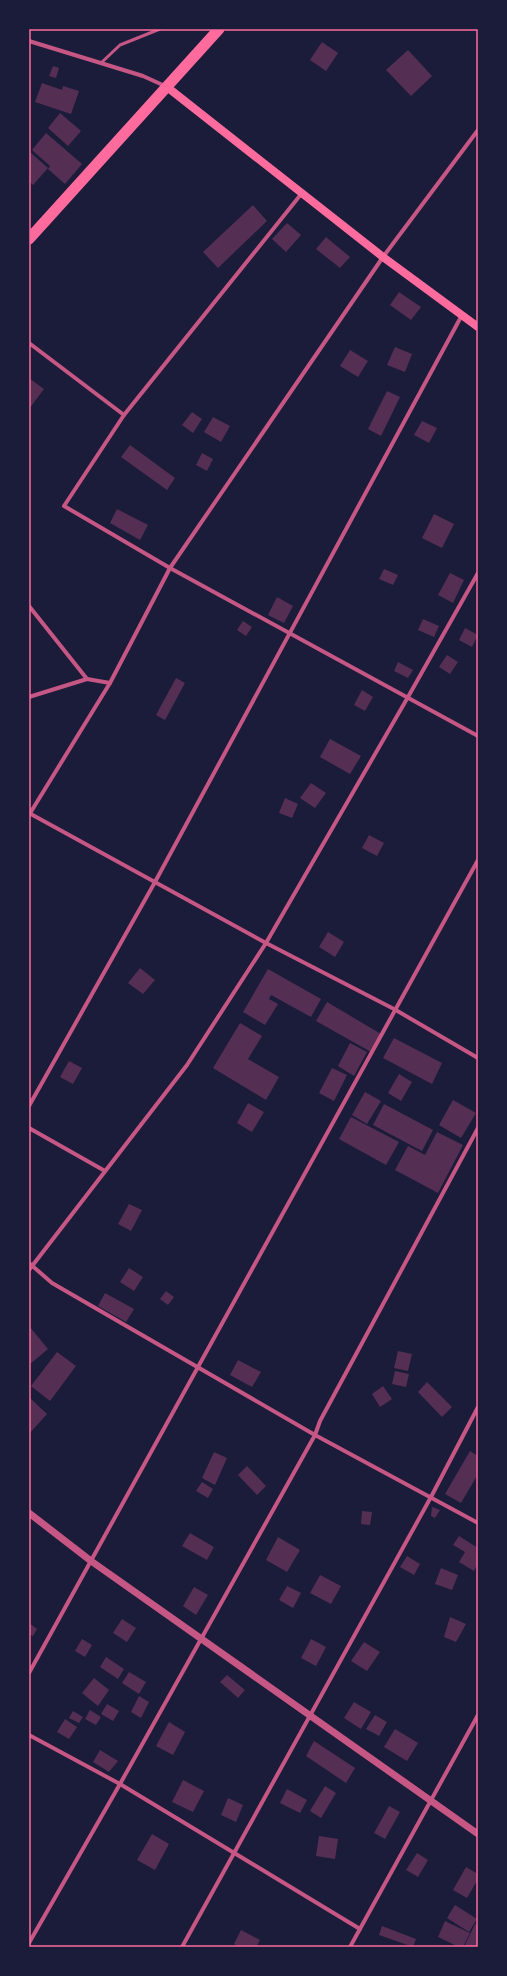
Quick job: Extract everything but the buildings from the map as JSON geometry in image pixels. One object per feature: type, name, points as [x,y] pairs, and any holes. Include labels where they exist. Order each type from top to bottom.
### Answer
[{"type":"highway","points":[[29,238],[219,29]]},
{"type":"main road","points":[[167,87],[383,257],[478,327]]},
{"type":"street","points":[[29,41],[143,76],[167,87]]},
{"type":"street","points":[[478,130],[383,257],[170,568],[110,683],[29,814],[266,943],[394,1009],[478,1058]]},
{"type":"street","points":[[302,192],[124,415],[64,506],[170,568],[478,736]]},
{"type":"street","points":[[29,1106],[155,882],[462,315]]},
{"type":"street","points":[[29,343],[124,415]]},
{"type":"street","points":[[478,573],[408,698],[266,943],[187,1065],[30,1266],[52,1282],[315,1435],[478,1523]]},
{"type":"street","points":[[29,606],[87,679]]},
{"type":"street","points":[[29,697],[87,679],[110,683]]},
{"type":"street","points":[[29,1673],[394,1009],[478,860]]},
{"type":"street","points":[[29,1128],[105,1171]]},
{"type":"street","points":[[29,1943],[120,1784],[315,1435],[320,1421],[478,1128]]},
{"type":"street","points":[[182,1947],[431,1498],[478,1407]]},
{"type":"street","points":[[29,1514],[91,1561],[478,1834]]},
{"type":"street","points":[[350,1947],[478,1715]]},
{"type":"street","points":[[29,1735],[120,1784],[360,1929]]},
{"type":"lane","points":[[101,63],[120,45],[160,29]]}]
